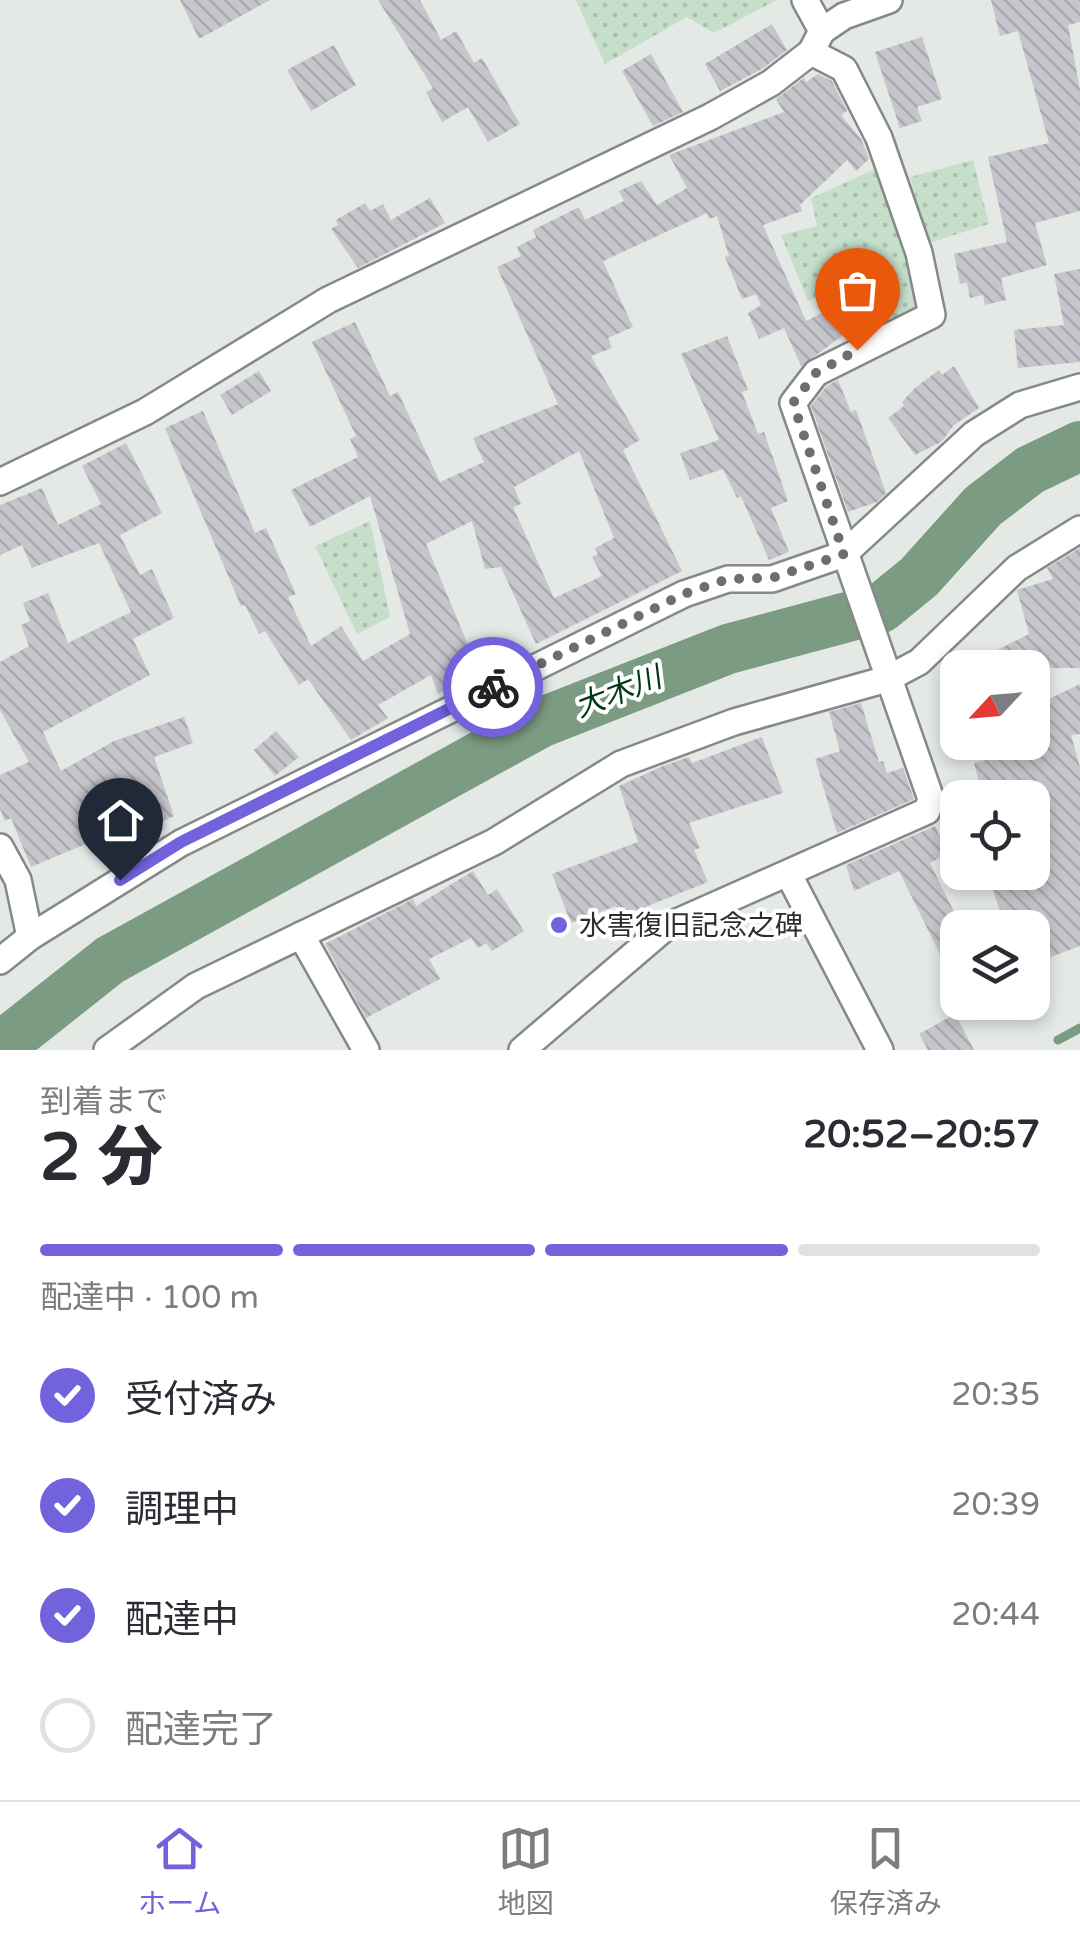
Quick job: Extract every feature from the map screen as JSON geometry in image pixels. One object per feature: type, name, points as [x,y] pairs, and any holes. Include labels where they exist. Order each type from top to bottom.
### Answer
[{"type":"street","points":[[522,1050],[666,926],[927,811],[931,799],[793,403],[816,373],[932,316],[919,253],[878,138],[844,69],[817,41],[805,0]]},
{"type":"street","points":[[0,482],[145,412],[328,300],[710,117],[770,82],[844,16],[889,0]]},
{"type":"street","points":[[0,961],[30,937],[181,842],[684,594],[728,579],[772,578],[844,554],[974,434],[1020,405],[1080,387]]},
{"type":"street","points":[[106,1050],[196,986],[494,842],[621,764],[734,722],[887,679],[919,662],[1017,568],[1080,529]]},
{"type":"street","points":[[0,847],[18,880],[30,937]]},
{"type":"street","points":[[789,875],[880,1050]]},
{"type":"street","points":[[301,935],[366,1050]]},
{"type":"green space","points":[[576,0],[777,0],[714,33],[687,17],[605,64]]},
{"type":"green space","points":[[973,160],[989,224],[929,243],[910,177]]},
{"type":"green space","points":[[880,167],[911,253],[920,304],[871,331],[851,282],[808,301],[781,235],[817,226],[811,198]]},
{"type":"green space","points":[[370,521],[390,617],[357,634],[315,546]]},
{"type":"building","points":[[180,0],[270,0],[199,39]]},
{"type":"building","points":[[378,0],[420,0],[441,40],[456,31],[474,63],[482,58],[520,124],[488,142],[468,107],[442,122],[426,92],[433,88]]},
{"type":"building","points":[[991,0],[1080,0],[1080,22],[1068,25],[1080,90],[1080,211],[1035,223],[1047,265],[1001,278],[1006,300],[985,305],[983,295],[970,298],[967,283],[960,284],[954,254],[1007,242],[988,157],[1049,143],[1018,31],[1000,36]]},
{"type":"building","points":[[772,24],[787,50],[762,69],[720,91],[705,64]]},
{"type":"building","points":[[922,37],[942,99],[917,107],[922,121],[900,128],[875,52]]},
{"type":"building","points":[[334,45],[356,85],[311,111],[287,70]]},
{"type":"building","points":[[651,54],[683,112],[653,126],[622,71]]},
{"type":"building","points":[[818,74],[832,81],[847,111],[841,115],[861,139],[869,159],[856,171],[847,160],[800,205],[802,211],[763,225],[806,321],[846,301],[857,325],[801,366],[784,328],[759,339],[748,313],[761,305],[756,294],[742,299],[725,257],[729,256],[717,216],[709,219],[707,213],[603,261],[633,327],[608,338],[612,348],[591,356],[640,440],[623,450],[682,571],[536,644],[501,567],[485,569],[472,521],[426,544],[481,676],[438,693],[431,675],[378,705],[388,718],[351,740],[308,679],[299,685],[265,631],[259,634],[245,605],[241,606],[165,428],[203,411],[255,533],[266,528],[296,594],[288,597],[311,646],[341,626],[363,661],[410,634],[370,496],[310,527],[291,490],[358,457],[350,439],[356,436],[312,342],[355,322],[390,396],[398,392],[440,482],[484,462],[473,438],[558,404],[497,267],[521,256],[517,247],[536,237],[533,230],[579,207],[585,220],[624,201],[619,191],[641,181],[657,205],[687,188],[669,155],[784,112],[776,99],[804,78],[806,82]],"holes":[[[579,451],[614,538],[595,548],[598,554],[592,557],[602,576],[554,598],[513,507],[521,504],[514,487]]]},
{"type":"building","points":[[430,198],[445,223],[358,268],[331,229],[338,225],[336,220],[365,203],[370,211],[383,204],[391,220]]},
{"type":"building","points":[[1080,269],[1080,362],[1018,368],[1014,330],[1064,325],[1054,274]]},
{"type":"building","points":[[727,336],[748,390],[742,392],[758,434],[764,432],[788,501],[771,508],[789,552],[769,560],[741,496],[737,498],[723,469],[690,480],[680,453],[719,440],[681,354]]},
{"type":"building","points":[[954,366],[979,408],[954,425],[941,442],[915,455],[888,418],[904,406],[902,402],[916,387],[939,370],[942,375]]},
{"type":"building","points":[[259,371],[271,391],[232,415],[220,395]]},
{"type":"building","points":[[838,380],[851,412],[856,410],[886,493],[877,502],[848,512],[811,406],[827,386]]},
{"type":"building","points":[[126,443],[162,513],[120,535],[140,575],[152,569],[174,618],[133,639],[150,675],[43,732],[61,771],[114,741],[184,717],[193,743],[154,757],[174,816],[135,834],[133,830],[104,841],[102,837],[31,867],[11,818],[5,821],[0,809],[0,775],[29,762],[0,710],[0,662],[29,646],[21,625],[30,621],[23,603],[48,593],[68,643],[131,612],[99,543],[32,568],[22,545],[0,555],[0,505],[42,488],[58,525],[101,504],[82,466]]},
{"type":"building","points":[[1080,548],[1080,668],[1050,668],[1050,650],[997,650],[1029,634],[1017,590],[1053,579],[1047,568]]},
{"type":"building","points":[[1080,684],[1080,734],[1071,735],[1080,767],[1080,946],[1050,957],[1050,910],[1000,910],[993,890],[1050,890],[1050,780],[978,780],[974,763],[1050,760],[1050,698]]},
{"type":"building","points":[[861,703],[879,762],[883,761],[887,773],[903,768],[914,799],[837,833],[815,759],[840,751],[829,712]]},
{"type":"building","points":[[276,731],[299,757],[275,776],[254,750]]},
{"type":"building","points":[[762,737],[783,793],[689,823],[700,848],[694,850],[708,882],[620,917],[616,906],[571,923],[552,874],[638,842],[619,786],[689,757],[692,763]]},
{"type":"building","points":[[935,826],[940,837],[940,858],[930,863],[953,910],[940,910],[940,954],[899,871],[854,891],[846,865]]},
{"type":"building","points":[[473,871],[488,895],[497,889],[524,931],[492,951],[486,943],[478,948],[471,938],[429,959],[440,979],[366,1018],[325,944],[413,899],[416,906]]},
{"type":"building","points":[[944,1020],[958,1020],[974,1050],[928,1050],[919,1034]]},
{"type":"waterway","name":"大木川","points":[[0,1047],[110,960],[540,723],[728,649],[881,608],[919,577],[983,506],[1030,470],[1080,446]]},
{"type":"waterway","points":[[1058,1040],[1080,1028]]},
{"type":"way so far","points":[[493,687],[684,594],[728,579],[772,578],[844,554],[793,403],[816,373],[857,350]]},
{"type":"place","name":"水害復旧記念之碑","points":[[559,925]]},
{"type":"route","points":[[120,880],[181,842],[493,687]]}]
